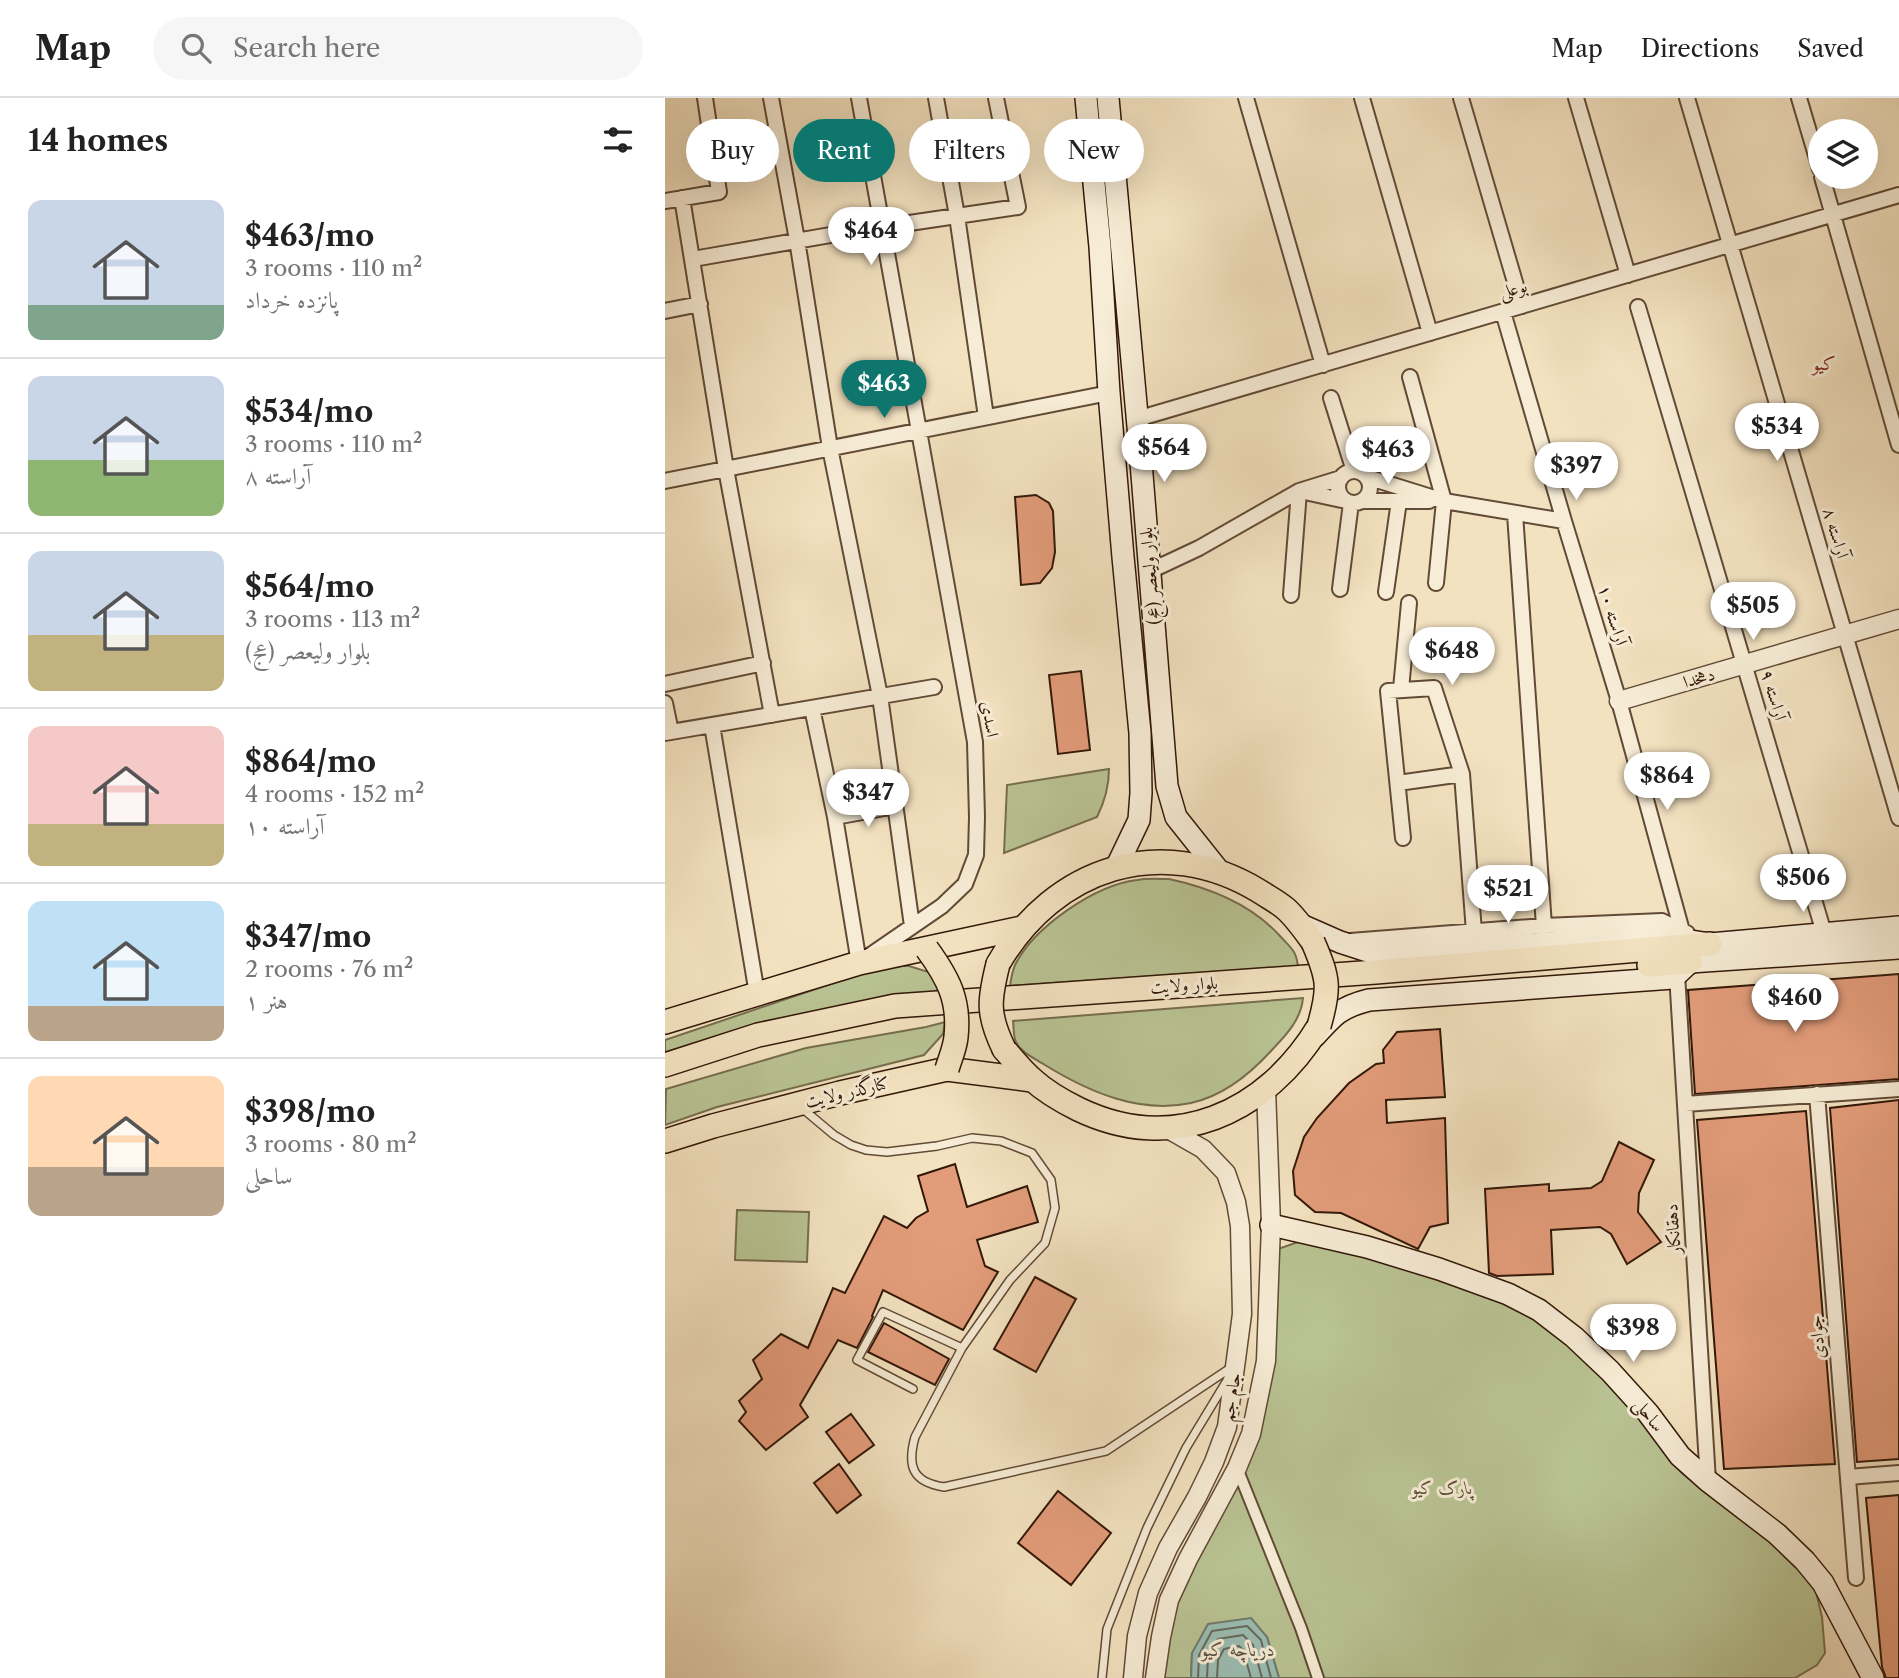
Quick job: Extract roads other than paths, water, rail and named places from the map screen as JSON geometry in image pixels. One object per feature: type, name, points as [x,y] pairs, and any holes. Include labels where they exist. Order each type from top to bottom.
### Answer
[{"type":"main road","name":"بلوار ولیعصر (عج)","points":[[1086,98],[1088,119]]},
{"type":"main road","name":"بلوار ولیعصر (عج)","points":[[1108,98],[1110,119]]},
{"type":"main road","name":"بلوار ولیعصر (عج)","points":[[1094,182],[1109,393],[1140,733],[1139,820],[1116,868]]},
{"type":"main road","name":"بلوار ولیعصر (عج)","points":[[1115,182],[1167,786],[1176,817],[1219,871]]},
{"type":"main road","points":[[1097,217],[1105,209],[1112,211],[1118,219]]},
{"type":"main road","points":[[1139,820],[1164,822],[1176,817]]},
{"type":"main road","points":[[1313,1036],[1325,1005],[1327,984],[1322,962],[1306,933],[1287,909],[1236,878],[1185,863],[1150,861],[1116,868],[1082,881],[1052,901],[1022,928],[998,964],[990,1007],[995,1030],[1004,1049],[1032,1080],[1065,1103],[1098,1119],[1133,1127],[1168,1129],[1202,1122],[1235,1109],[1266,1089],[1292,1064],[1313,1036],[1351,1004],[1369,1000],[1673,978],[1683,968],[1899,948]]},
{"type":"main road","points":[[1306,933],[1377,954],[1659,936],[1710,944],[1899,927]]},
{"type":"main road","points":[[665,1022],[859,963],[1022,928]]},
{"type":"main road","name":"بلوار ولایت","points":[[665,1065],[758,1035],[895,1006],[1376,972],[1710,944]]},
{"type":"main road","points":[[927,949],[946,975],[956,1006],[956,1038],[947,1069]]},
{"type":"main road","name":"بلوار ولایت","points":[[665,1079],[722,1060],[781,1045],[890,1020],[937,1014],[1375,983],[1683,968]]},
{"type":"main road","name":"کنارگذر ولایت","points":[[665,1141],[840,1093],[947,1069],[1032,1080]]},
{"type":"main road","name":"ساحلی","points":[[1271,1225],[1439,1269],[1508,1294],[1539,1310],[1611,1371],[1648,1413],[1680,1456],[1777,1534],[1805,1561],[1823,1583],[1873,1678]]},
{"type":"street","points":[[705,98],[708,119]]},
{"type":"street","points":[[771,98],[775,119]]},
{"type":"street","name":"اسدی","points":[[859,98],[975,742],[978,817],[976,855],[965,884],[942,906],[859,963]]},
{"type":"street","points":[[936,98],[957,216],[986,417]]},
{"type":"street","points":[[896,225],[1018,206],[996,98]]},
{"type":"street","points":[[1246,98],[1323,365]]},
{"type":"street","points":[[1362,98],[1430,333]]},
{"type":"street","points":[[1461,98],[1522,306]]},
{"type":"street","points":[[1576,98],[1628,275]]},
{"type":"street","name":"آراسته ۸","points":[[1687,98],[1899,818]]},
{"type":"street","points":[[1800,98],[1808,127]]},
{"type":"street","points":[[779,142],[829,448],[880,696],[912,926]]},
{"type":"street","points":[[665,201],[719,192],[718,182]]},
{"type":"street","points":[[1825,189],[1899,445]]},
{"type":"street","name":"بوعلی","points":[[1137,419],[1899,195]]},
{"type":"street","points":[[682,198],[726,469],[772,715]]},
{"type":"street","points":[[693,259],[865,229]]},
{"type":"street","points":[[665,310],[700,304]]},
{"type":"street","name":"آراسته ۹","points":[[1638,307],[1824,933]]},
{"type":"street","name":"آراسته ۱۰","points":[[1503,312],[1563,521],[1619,701],[1682,931]]},
{"type":"street","points":[[1409,377],[1444,500],[1436,583]]},
{"type":"street","points":[[665,481],[1109,393]]},
{"type":"street","points":[[1331,398],[1354,476],[1370,487],[1369,493],[1353,502]]},
{"type":"street","points":[[1150,571],[1199,548],[1299,491],[1354,476],[1444,500],[1563,521]]},
{"type":"street","points":[[1353,502],[1339,493],[1338,488],[1354,476]]},
{"type":"street","points":[[1299,491],[1353,502],[1444,500]]},
{"type":"street","points":[[1291,595],[1299,491]]},
{"type":"street","points":[[1385,592],[1399,501]]},
{"type":"street","points":[[1340,589],[1353,502]]},
{"type":"street","points":[[1515,513],[1545,926]]},
{"type":"street","points":[[1401,689],[1409,603]]},
{"type":"street","name":"دهخدا","points":[[1619,701],[1899,619]]},
{"type":"street","points":[[665,684],[762,663]]},
{"type":"street","points":[[665,703],[668,733],[934,687]]},
{"type":"street","points":[[1403,838],[1388,691],[1434,688],[1462,774],[1474,932]]},
{"type":"street","points":[[812,708],[835,817],[859,963]]},
{"type":"street","points":[[712,725],[757,994]]},
{"type":"street","points":[[1398,783],[1462,774]]},
{"type":"street","points":[[835,817],[895,806]]},
{"type":"street","points":[[1340,942],[1545,926],[1662,921],[1710,944]]},
{"type":"street","name":"دهقانکار","points":[[1683,968],[1685,1104],[1708,1481]]},
{"type":"street","name":"جام جم","points":[[1155,1678],[1170,1600],[1188,1559],[1237,1468],[1251,1434],[1266,1361],[1271,1225],[1266,1089]]},
{"type":"street","points":[[1685,1104],[1899,1089]]},
{"type":"street","name":"جوادی","points":[[1817,1094],[1856,1578]]},
{"type":"street","name":"جام جم","points":[[1133,1678],[1137,1636],[1148,1593],[1168,1548],[1214,1462],[1227,1427],[1242,1314],[1240,1226],[1236,1202],[1226,1172],[1203,1149],[1168,1129]]},
{"type":"street","points":[[1240,1226],[1271,1225]]},
{"type":"street","points":[[1237,1468],[1301,1628],[1318,1678]]},
{"type":"street","points":[[1848,1476],[1899,1473]]},
{"type":"lane","points":[[797,1104],[834,1135],[858,1147],[887,1152],[937,1146],[972,1138],[1001,1141],[1032,1153],[1051,1180],[1055,1208],[1045,1243],[1010,1280],[989,1308],[963,1348],[915,1437],[910,1454],[913,1469],[922,1480],[944,1487],[1106,1451],[1236,1364]]},
{"type":"lane","points":[[913,1388],[857,1360],[883,1312],[963,1348]]},
{"type":"lane","points":[[1102,1678],[1107,1629],[1147,1528],[1186,1448],[1236,1364]]},
{"type":"water","name":"دریاچه کیو","points":[[1251,1618],[1267,1637],[1279,1678],[1191,1678],[1192,1653],[1208,1624]]},
{"type":"district","name":"کیو","points":[[1824,363]]},
{"type":"park label","name":"پارک کیو","points":[[1442,1488]]}]
